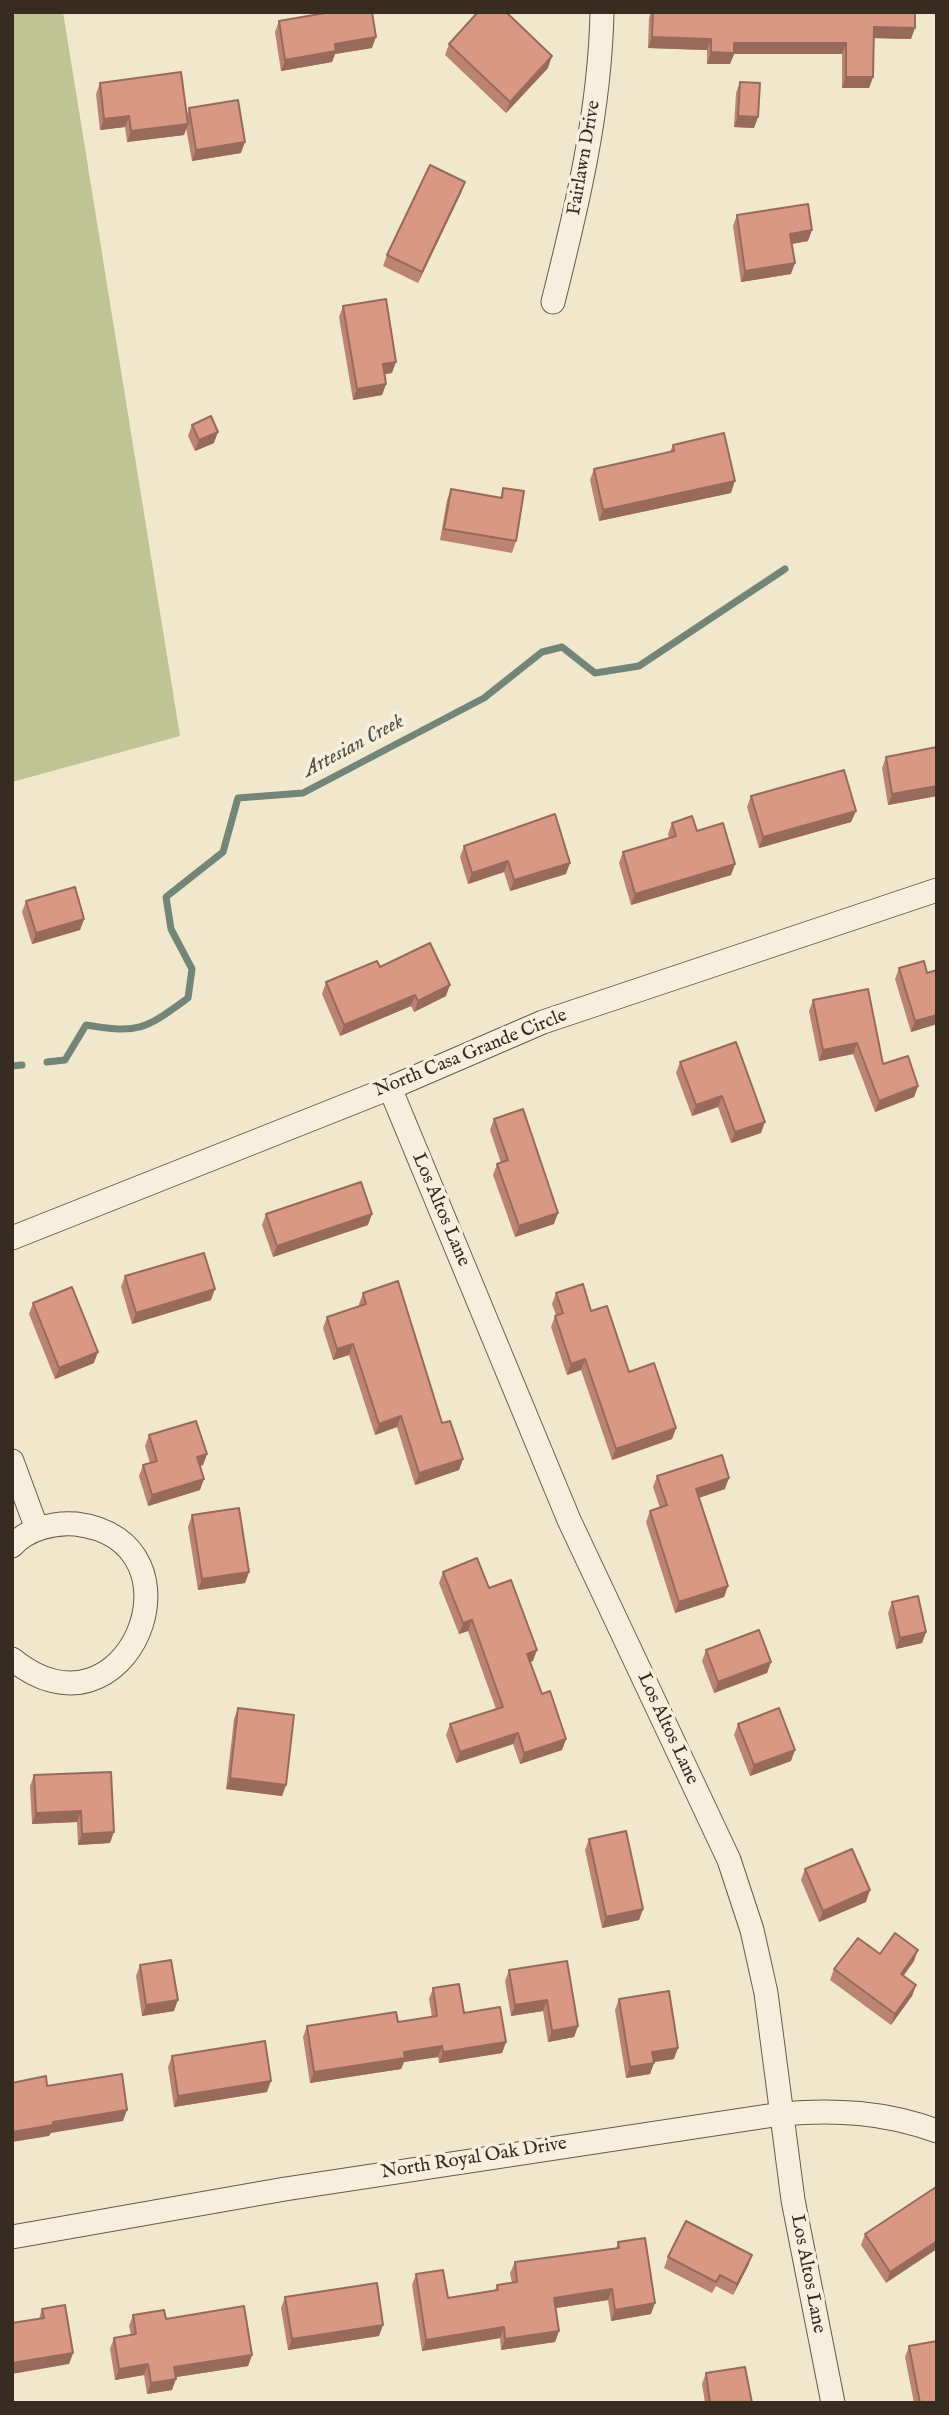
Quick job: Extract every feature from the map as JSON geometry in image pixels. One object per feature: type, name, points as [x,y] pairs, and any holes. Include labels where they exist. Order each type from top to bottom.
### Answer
[{"type":"street","name":"Fairlawn Drive","points":[[553,302],[581,192],[601,69],[602,12]]},
{"type":"street","name":"North Casa Grande Circle","points":[[12,1238],[390,1088],[543,1022],[937,890]]},
{"type":"street","name":"Los Altos Lane","points":[[390,1088],[569,1520],[729,1860],[752,1930],[766,1993],[793,2200],[833,2403]]},
{"type":"street","points":[[12,1461],[37,1529]]},
{"type":"street","points":[[12,1546],[37,1529],[64,1523],[91,1526],[116,1539],[134,1559],[145,1584],[147,1611],[139,1637],[123,1660],[100,1675],[76,1682],[51,1680],[28,1671],[12,1659]]},
{"type":"street","name":"North Royal Oak Drive","points":[[12,2237],[299,2186],[781,2114],[854,2111],[914,2122],[937,2131]]},
{"type":"green space","points":[[12,12],[63,12],[180,736],[12,782]]},
{"type":"building","points":[[331,12],[372,12],[376,37],[335,44],[336,51],[285,60],[279,21]]},
{"type":"building","points":[[478,12],[506,12],[552,56],[510,102],[449,44]]},
{"type":"building","points":[[653,12],[915,12],[915,28],[874,27],[873,77],[846,77],[846,43],[734,43],[734,53],[711,52],[711,39],[652,37]]},
{"type":"building","points":[[181,72],[188,124],[131,131],[129,116],[104,119],[100,83]]},
{"type":"building","points":[[740,82],[760,83],[758,117],[738,116]]},
{"type":"building","points":[[238,100],[245,142],[196,150],[189,108]]},
{"type":"building","points":[[430,165],[465,182],[422,272],[387,255]]},
{"type":"building","points":[[808,204],[812,230],[790,234],[795,263],[745,271],[737,215]]},
{"type":"building","points":[[386,299],[396,362],[383,364],[386,384],[357,389],[343,306]]},
{"type":"building","points":[[211,416],[218,432],[199,440],[192,425]]},
{"type":"building","points":[[724,433],[735,481],[603,510],[594,469],[674,451],[673,445]]},
{"type":"building","points":[[503,488],[524,491],[516,541],[444,529],[451,489],[502,498]]},
{"type":"building","points":[[937,747],[937,786],[892,794],[886,757]]},
{"type":"building","points":[[844,770],[856,811],[763,837],[751,796]]},
{"type":"building","points":[[555,814],[570,863],[514,880],[508,861],[472,873],[464,846]]},
{"type":"building","points":[[692,816],[697,831],[723,823],[735,864],[635,894],[623,852],[676,836],[672,823]]},
{"type":"building","points":[[75,887],[84,919],[36,933],[26,901]]},
{"type":"building","points":[[430,943],[450,985],[418,1001],[415,995],[344,1025],[326,982],[377,961],[380,967]]},
{"type":"building","points":[[924,961],[927,973],[937,970],[937,1015],[915,1021],[899,968]]},
{"type":"building","points":[[868,989],[883,1064],[908,1056],[918,1086],[879,1101],[857,1043],[823,1050],[813,1000]]},
{"type":"building","points":[[736,1042],[765,1122],[735,1132],[722,1096],[696,1105],[680,1062]]},
{"type":"building","points":[[523,1109],[558,1213],[519,1226],[497,1164],[508,1160],[494,1119]]},
{"type":"building","points":[[361,1182],[372,1214],[277,1246],[266,1214]]},
{"type":"building","points":[[204,1253],[215,1289],[136,1313],[125,1276]]},
{"type":"building","points":[[398,1281],[442,1423],[450,1421],[463,1459],[419,1473],[401,1416],[379,1424],[353,1344],[337,1349],[327,1317],[366,1304],[363,1293]]},
{"type":"building","points":[[583,1284],[591,1311],[607,1306],[629,1372],[654,1363],[676,1428],[616,1449],[585,1359],[571,1364],[555,1316],[563,1313],[556,1293]]},
{"type":"building","points":[[72,1287],[98,1352],[59,1368],[33,1303]]},
{"type":"building","points":[[196,1421],[207,1454],[197,1457],[204,1479],[152,1495],[143,1465],[157,1461],[149,1435]]},
{"type":"building","points":[[722,1455],[729,1478],[696,1489],[728,1586],[679,1602],[650,1511],[667,1505],[657,1476]]},
{"type":"building","points":[[239,1508],[249,1572],[202,1579],[192,1515]]},
{"type":"building","points":[[477,1558],[489,1588],[511,1580],[537,1650],[527,1654],[542,1694],[550,1691],[566,1739],[524,1753],[518,1733],[460,1752],[450,1724],[503,1707],[472,1620],[463,1623],[443,1572]]},
{"type":"building","points":[[918,1596],[926,1632],[900,1638],[892,1602]]},
{"type":"building","points":[[759,1630],[771,1662],[718,1682],[706,1650]]},
{"type":"building","points":[[238,1708],[294,1715],[286,1785],[230,1778]]},
{"type":"building","points":[[779,1708],[795,1750],[754,1765],[738,1724]]},
{"type":"building","points":[[111,1772],[114,1832],[82,1834],[81,1811],[36,1813],[34,1775]]},
{"type":"building","points":[[626,1831],[643,1909],[606,1917],[589,1839]]},
{"type":"building","points":[[852,1849],[870,1890],[823,1911],[805,1869]]},
{"type":"building","points":[[895,1933],[918,1950],[901,1974],[916,1985],[895,2014],[834,1969],[858,1938],[880,1954]]},
{"type":"building","points":[[171,1960],[178,2000],[146,2005],[140,1965]]},
{"type":"building","points":[[567,1961],[578,2026],[552,2031],[547,2000],[515,2005],[509,1970]]},
{"type":"building","points":[[459,1984],[464,2013],[500,2007],[506,2042],[443,2052],[442,2046],[404,2052],[405,2058],[314,2072],[307,2026],[396,2012],[398,2022],[437,2016],[433,1988]]},
{"type":"building","points":[[669,1991],[678,2048],[652,2052],[654,2063],[630,2067],[619,1999]]},
{"type":"building","points":[[265,2041],[271,2081],[178,2096],[172,2056]]},
{"type":"building","points":[[122,2074],[127,2110],[53,2122],[53,2125],[12,2132],[12,2083],[46,2076],[47,2086]]},
{"type":"building","points":[[936,2187],[937,2241],[890,2272],[865,2234]]},
{"type":"building","points":[[686,2221],[752,2255],[737,2284],[720,2275],[716,2282],[668,2257]]},
{"type":"building","points":[[645,2238],[655,2303],[615,2310],[612,2289],[554,2298],[559,2331],[505,2339],[504,2327],[426,2340],[416,2274],[443,2270],[448,2298],[498,2290],[497,2285],[517,2282],[515,2262],[619,2248],[618,2242]]},
{"type":"building","points":[[377,2283],[383,2325],[292,2339],[285,2297]]},
{"type":"building","points":[[65,2305],[73,2353],[12,2363],[12,2323],[44,2318],[42,2309]]},
{"type":"building","points":[[244,2306],[252,2355],[174,2367],[176,2379],[151,2383],[148,2364],[119,2369],[114,2338],[136,2334],[133,2315],[164,2310],[166,2319]]},
{"type":"building","points":[[937,2341],[937,2403],[920,2403],[909,2346]]},
{"type":"building","points":[[745,2367],[752,2403],[710,2403],[706,2373]]},
{"type":"waterway","name":"Artesian Creek","points":[[47,1062],[65,1060],[86,1025],[131,1029],[151,1023],[188,998],[192,969],[171,929],[166,897],[223,852],[238,798],[303,793],[484,698],[542,652],[562,647],[595,673],[639,666],[785,569]]},
{"type":"waterway","name":"Artesian Creek","points":[[12,1066],[22,1065]]}]
